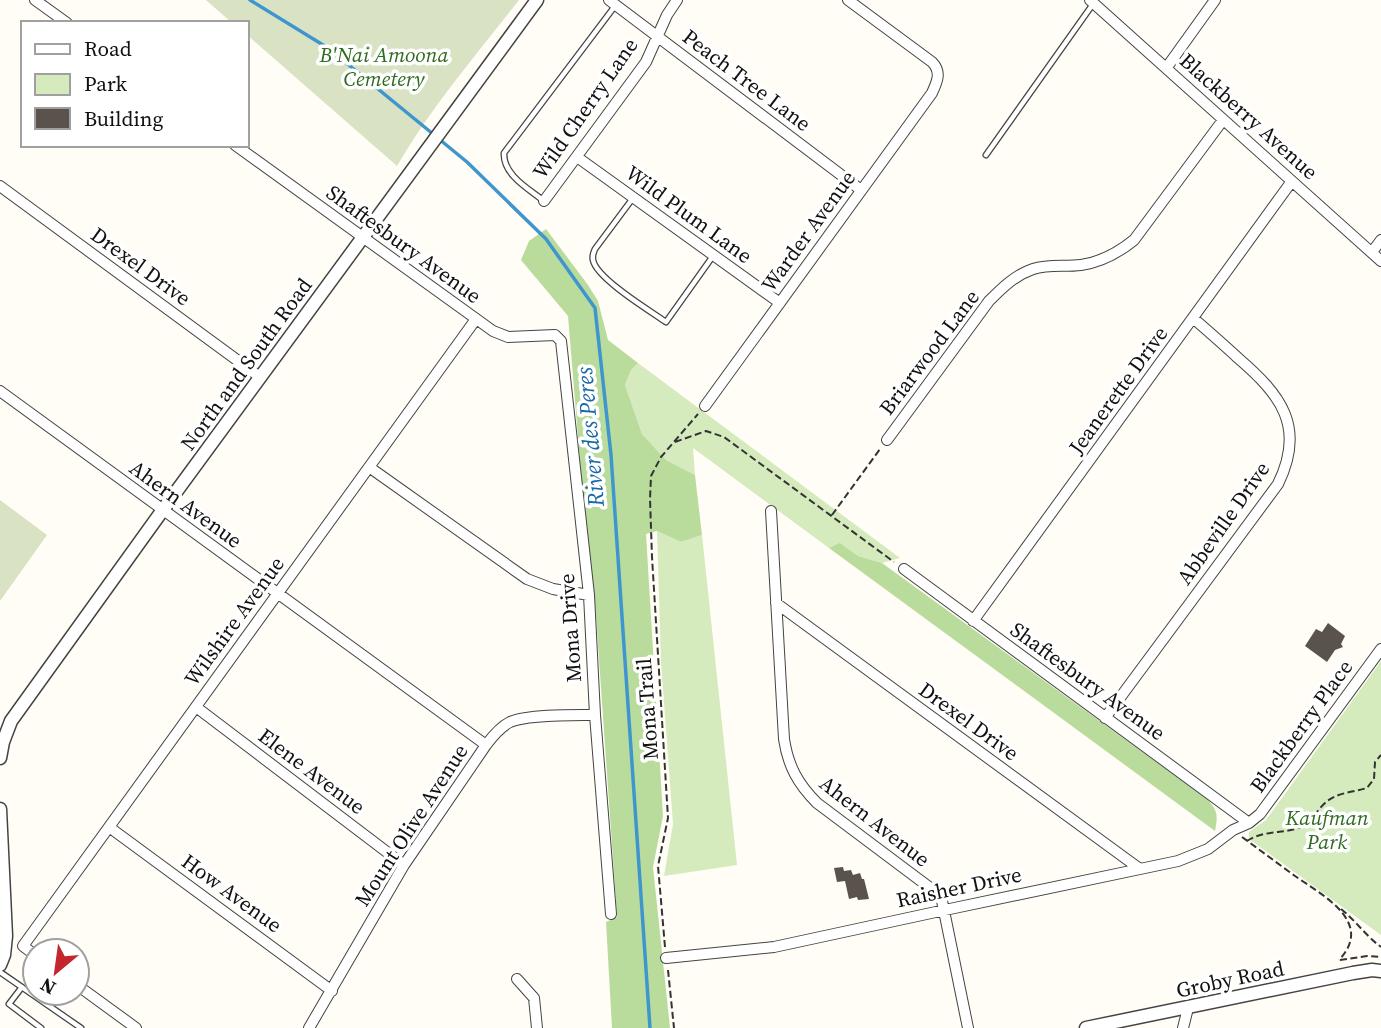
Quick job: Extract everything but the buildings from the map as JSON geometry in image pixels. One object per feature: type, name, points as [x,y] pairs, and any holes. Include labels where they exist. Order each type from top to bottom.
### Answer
[{"type":"street","points":[[35,0],[63,21]]},
{"type":"street","name":"North and South Road","points":[[0,758],[11,721],[537,0]]},
{"type":"street","name":"Wild Cherry Lane","points":[[544,201],[646,62],[667,15],[677,0]]},
{"type":"street","name":"Warder Avenue","points":[[705,405],[932,93],[939,76],[936,65],[848,0]]},
{"type":"street","points":[[1167,67],[1215,0]]},
{"type":"street","name":"Peach Tree Lane","points":[[613,2],[862,190]]},
{"type":"street","name":"Blackberry Avenue","points":[[1092,2],[1381,261]]},
{"type":"street","name":"Briarwood Lane","points":[[887,440],[989,301],[1003,287],[1019,275],[1034,269],[1099,261],[1124,248],[1134,240],[1223,120]]},
{"type":"street","name":"Shaftesbury Avenue","points":[[238,147],[493,331],[508,337],[555,334],[561,341]]},
{"type":"street","name":"Wild Plum Lane","points":[[577,157],[780,303]]},
{"type":"street","name":"Jeanerette Drive","points":[[973,621],[1292,181]]},
{"type":"street","name":"Drexel Drive","points":[[0,186],[260,377]]},
{"type":"street","points":[[1372,252],[1381,240]]},
{"type":"street","name":"Abbeville Drive","points":[[1105,718],[1278,484],[1285,470],[1290,441],[1280,402],[1252,370],[1194,318]]},
{"type":"street","name":"Wilshire Avenue","points":[[30,937],[476,320]]},
{"type":"street","name":"Mona Drive","points":[[561,341],[589,595],[595,715],[611,914]]},
{"type":"street","name":"Ahern Avenue","points":[[0,391],[486,745]]},
{"type":"street","points":[[369,467],[527,579],[553,589],[589,595]]},
{"type":"street","name":"Ahern Avenue","points":[[771,511],[784,739],[793,773],[817,803],[941,896],[968,1028]]},
{"type":"street","name":"Shaftesbury Avenue","points":[[904,569],[1249,822]]},
{"type":"street","name":"Drexel Drive","points":[[776,603],[1140,869]]},
{"type":"street","name":"Blackberry Place","points":[[1249,822],[1260,814],[1381,649]]},
{"type":"street","name":"Elene Avenue","points":[[196,707],[404,865]]},
{"type":"street","name":"Mount Olive Avenue","points":[[310,1028],[404,865],[496,733],[510,722],[553,716],[595,715]]},
{"type":"street","points":[[0,809],[6,914],[4,955],[0,965]]},
{"type":"street","name":"Raisher Drive","points":[[667,958],[774,947],[1178,862],[1208,849],[1233,830],[1249,822]]},
{"type":"street","name":"How Avenue","points":[[109,827],[332,991]]},
{"type":"street","name":"Groby Road","points":[[1086,1028],[1353,973],[1381,971]]},
{"type":"street","points":[[517,979],[534,998],[537,1028]]},
{"type":"street","points":[[91,995],[136,1028]]},
{"type":"street","points":[[1183,1028],[1188,1008]]},
{"type":"lane","points":[[544,201],[513,176],[504,160],[505,153],[613,2]]},
{"type":"lane","points":[[986,155],[1092,2]]},
{"type":"lane","points":[[633,197],[595,249],[593,263],[606,279],[666,322],[714,256]]},
{"type":"lane","points":[[0,972],[21,986]]},
{"type":"lane","points":[[21,988],[9,1004],[41,1028]]},
{"type":"lane","points":[[50,1007],[80,1028]]},
{"type":"path","name":"Mona Trail","points":[[674,1028],[658,866],[668,818],[652,570],[651,476],[661,457],[705,405]]},
{"type":"path","points":[[673,443],[706,431],[718,434],[904,569]]},
{"type":"path","points":[[831,516],[887,440]]},
{"type":"path","points":[[1247,841],[1267,833],[1302,826],[1334,796],[1367,788],[1374,779],[1375,762],[1381,754]]},
{"type":"path","points":[[1233,830],[1340,908],[1381,947]]},
{"type":"path","points":[[1340,908],[1350,928],[1351,937],[1347,950],[1339,960],[1381,957]]},
{"type":"green space","name":"B'Nai Amoona Cemetery","points":[[206,0],[519,0],[439,102],[397,166],[248,36],[248,21],[230,21]]},
{"type":"green space","points":[[546,229],[598,301],[608,340],[638,363],[631,370],[625,385],[642,434],[666,460],[695,475],[702,535],[681,542],[657,531],[646,534],[663,816],[653,867],[670,1028],[612,1028],[606,922],[617,917],[596,616],[568,316],[521,260],[529,241]]},
{"type":"green space","points":[[638,363],[900,558],[882,563],[858,556],[841,544],[829,548],[693,448],[695,475],[666,460],[642,434],[625,385],[631,370]]},
{"type":"green space","points":[[0,500],[47,535],[0,601]]},
{"type":"green space","points":[[657,531],[681,542],[702,535],[737,865],[664,876],[673,824],[661,662]]},
{"type":"green space","points":[[840,543],[858,556],[882,563],[1207,799],[1216,814],[1215,831],[829,548]]},
{"type":"green space","name":"Kaufman Park","points":[[1381,661],[1381,935],[1249,839],[1249,832],[1266,820]]},
{"type":"waterway","name":"River des Peres","points":[[250,0],[328,48],[433,134]]},
{"type":"waterway","name":"River des Peres","points":[[439,139],[467,162],[546,239],[595,308],[611,455],[650,1028]]}]
